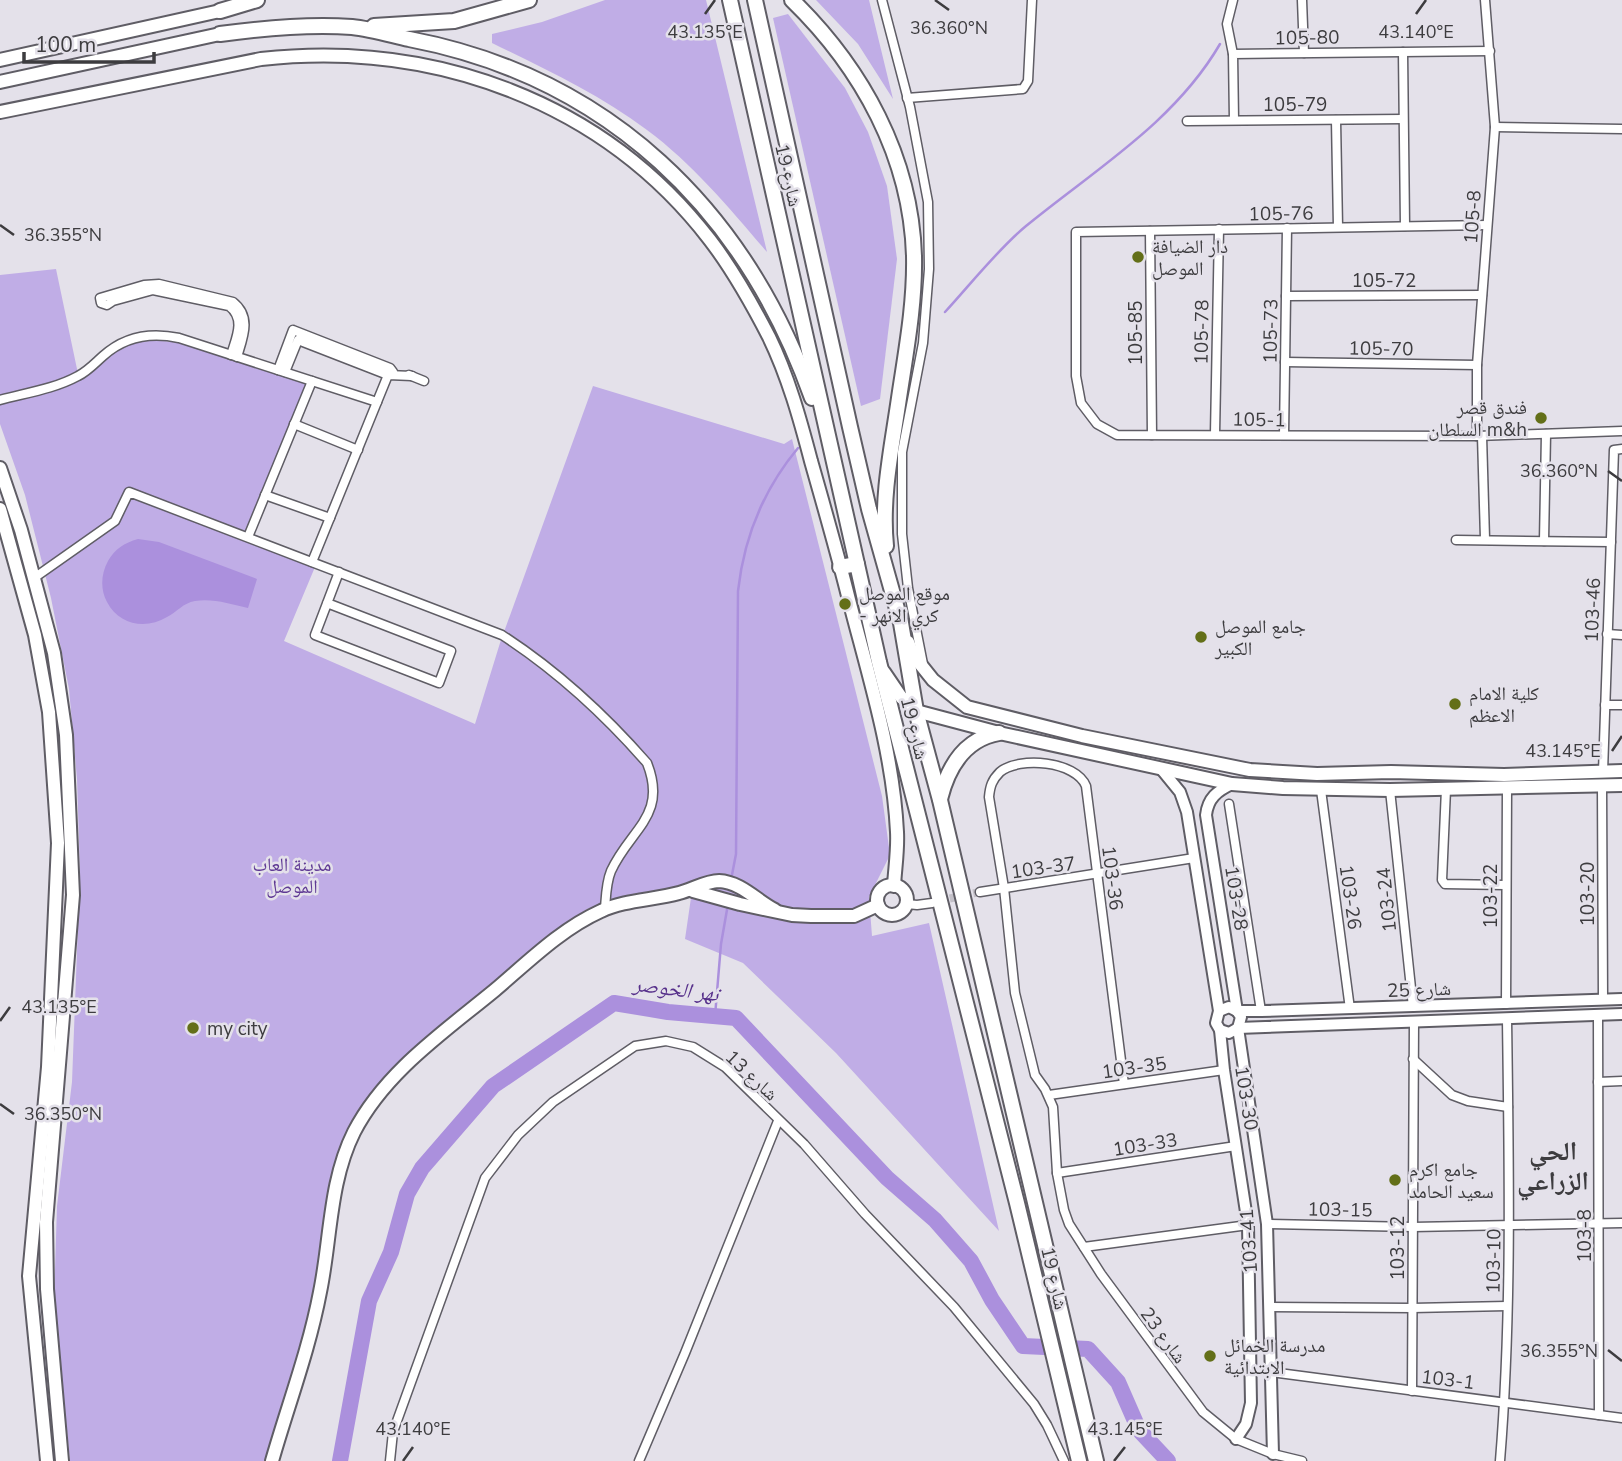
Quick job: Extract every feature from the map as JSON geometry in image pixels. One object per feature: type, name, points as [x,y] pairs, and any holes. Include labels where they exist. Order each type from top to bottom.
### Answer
[{"type":"highway","points":[[220,11],[257,0]]},
{"type":"highway","points":[[220,34],[290,26],[355,27],[454,21],[529,0]]},
{"type":"highway","name":"شارع 19","points":[[730,0],[879,662],[1017,1203],[1079,1461]]},
{"type":"highway","name":"شارع 19","points":[[755,0],[869,509],[901,623],[916,711],[940,800],[1096,1461]]},
{"type":"highway","points":[[792,0],[829,38],[864,87],[884,129],[902,180],[912,230],[912,304],[886,492],[885,536],[892,588]]},
{"type":"highway","points":[[355,27],[478,55],[549,85],[618,127],[662,163],[728,236],[764,290],[794,351],[832,457]]},
{"type":"highway","points":[[840,566],[857,564]]},
{"type":"highway","points":[[940,800],[947,776],[959,755],[977,740],[999,733]]},
{"type":"main road","points":[[0,60],[220,11]]},
{"type":"main road","points":[[0,82],[220,34]]},
{"type":"main road","points":[[0,112],[261,59],[300,54],[381,57],[451,71],[510,90],[572,119],[658,183],[710,240],[733,273],[770,340],[798,413],[890,762],[898,836],[894,886]]},
{"type":"main road","points":[[0,468],[21,530],[54,653],[64,709],[72,883],[46,1222],[47,1289],[62,1461]]},
{"type":"main road","points":[[0,509],[35,635],[49,712],[58,843],[42,1144],[29,1276],[47,1461]]},
{"type":"main road","points":[[901,623],[913,655],[924,671],[967,707],[1082,736],[1250,770],[1317,774],[1391,772],[1504,775],[1622,771]]},
{"type":"main road","points":[[879,662],[901,697],[916,711],[960,724],[1232,784],[1321,790],[1622,785]]},
{"type":"main road","points":[[960,724],[967,707]]},
{"type":"main road","points":[[272,1461],[318,1302],[330,1213],[340,1171],[354,1133],[386,1084],[544,948],[571,928],[605,909],[723,881],[744,890],[775,910]]},
{"type":"main road","points":[[894,886],[903,890],[907,904],[901,912],[892,915],[883,912],[877,900],[881,891],[894,886]]},
{"type":"main road","points":[[686,891],[715,895],[740,904],[792,915],[854,916],[878,905]]},
{"type":"main road","points":[[54,951],[68,951]]},
{"type":"street","points":[[882,0],[907,98],[928,202],[929,269],[923,343],[902,452],[902,534],[908,588],[924,671]]},
{"type":"street","points":[[907,98],[1023,89],[1028,81],[1032,0]]},
{"type":"street","points":[[1233,0],[1227,24],[1233,54],[1234,120]]},
{"type":"street","points":[[1302,0],[1304,53]]},
{"type":"street","name":"105-8","points":[[1485,0],[1496,127],[1477,365],[1485,539]]},
{"type":"street","name":"105-80","points":[[1233,54],[1490,51]]},
{"type":"street","points":[[1403,52],[1405,226]]},
{"type":"street","name":"105-79","points":[[1187,121],[1403,119]]},
{"type":"street","points":[[1336,120],[1338,227]]},
{"type":"street","points":[[1496,127],[1622,129]]},
{"type":"street","name":"105-76","points":[[1076,232],[1487,225]]},
{"type":"street","name":"105-73","points":[[1284,435],[1287,228]]},
{"type":"street","name":"105-78","points":[[1215,434],[1219,229]]},
{"type":"street","name":"105-85","points":[[1150,231],[1152,435]]},
{"type":"street","name":"105-1","points":[[1076,232],[1076,376],[1081,403],[1097,424],[1117,435],[1479,436],[1622,431]]},
{"type":"street","points":[[159,284],[233,302],[243,313],[245,321],[234,356],[239,322],[237,314],[229,306],[153,290],[107,305],[101,303],[100,298],[144,285],[159,284]]},
{"type":"street","name":"105-72","points":[[1286,296],[1482,295]]},
{"type":"street","points":[[282,371],[293,330],[389,371],[424,381]]},
{"type":"street","points":[[0,400],[67,382],[81,375],[106,353],[125,341],[156,334],[179,338],[377,402]]},
{"type":"street","name":"105-70","points":[[1285,362],[1477,365]]},
{"type":"street","points":[[312,562],[389,371]]},
{"type":"street","points":[[248,537],[312,381]]},
{"type":"street","points":[[294,424],[358,450]]},
{"type":"street","points":[[1544,541],[1546,433]]},
{"type":"street","name":"103-46","points":[[1603,772],[1611,542],[1618,449]]},
{"type":"street","points":[[34,578],[115,521],[130,492],[502,635],[537,660],[612,724],[648,762],[653,786],[650,813],[610,873],[605,909]]},
{"type":"street","points":[[265,495],[330,518]]},
{"type":"street","points":[[1456,540],[1611,542]]},
{"type":"street","points":[[327,603],[452,651],[439,682],[315,635],[327,603],[339,572]]},
{"type":"street","points":[[1607,634],[1622,635]]},
{"type":"street","points":[[1605,705],[1622,705]]},
{"type":"street","name":"103-36","points":[[990,783],[1002,771],[1028,764],[1068,768],[1079,775],[1086,786],[1124,1084]]},
{"type":"street","name":"103-30","points":[[1162,770],[1176,785],[1183,798],[1219,1011],[1215,1020],[1220,1030],[1248,1225],[1251,1411],[1236,1438]]},
{"type":"street","name":"شارع 23","points":[[990,783],[989,797],[1004,888],[1015,993],[1035,1075],[1049,1095],[1055,1122],[1057,1173],[1066,1217],[1115,1294],[1196,1404],[1219,1427],[1236,1438],[1273,1454],[1302,1461]]},
{"type":"street","name":"103-28","points":[[1232,784],[1214,795],[1208,804],[1206,815],[1237,1011],[1241,1020],[1238,1028]]},
{"type":"street","name":"103-20","points":[[1602,787],[1603,1000]]},
{"type":"street","points":[[1446,789],[1442,880],[1445,884],[1505,885]]},
{"type":"street","name":"103-22","points":[[1506,1003],[1507,789]]},
{"type":"street","name":"103-26","points":[[1321,790],[1350,1009]]},
{"type":"street","name":"103-24","points":[[1390,790],[1413,1007]]},
{"type":"street","name":"103-28","points":[[1229,804],[1261,1012]]},
{"type":"street","name":"103-37","points":[[980,892],[1194,858]]},
{"type":"street","points":[[907,904],[932,902]]},
{"type":"street","name":"شارع 25","points":[[1219,1011],[1230,1007],[1237,1011],[1261,1012],[1622,999]]},
{"type":"street","name":"شارع 25","points":[[1220,1030],[1229,1032],[1238,1028],[1622,1014]]},
{"type":"street","name":"103-8","points":[[1598,1015],[1599,1415]]},
{"type":"street","name":"103-10","points":[[1500,1461],[1505,1403],[1509,1225],[1507,1019]]},
{"type":"street","name":"103-12","points":[[1412,1391],[1413,1021]]},
{"type":"street","name":"103-41","points":[[1238,1028],[1267,1224],[1273,1454]]},
{"type":"street","name":"شارع 13","points":[[390,1461],[393,1432],[485,1178],[518,1135],[553,1102],[635,1046],[666,1041],[693,1047],[725,1068],[804,1144],[865,1214],[954,1307],[1034,1404],[1047,1424],[1064,1461]]},
{"type":"street","points":[[1413,1059],[1452,1095],[1468,1101],[1508,1107]]},
{"type":"street","name":"103-35","points":[[1049,1095],[1224,1070]]},
{"type":"street","points":[[1598,1082],[1622,1081]]},
{"type":"street","points":[[639,1461],[778,1121]]},
{"type":"street","name":"103-33","points":[[1057,1173],[1236,1146]]},
{"type":"street","name":"103-15","points":[[1267,1224],[1413,1227],[1622,1223]]},
{"type":"street","points":[[1084,1247],[1248,1225]]},
{"type":"street","points":[[1269,1307],[1507,1306]]},
{"type":"street","points":[[1250,1341],[1270,1342]]},
{"type":"street","name":"103-1","points":[[1271,1372],[1622,1418]]},
{"type":"green space","points":[[605,0],[706,0],[767,252],[695,172],[647,130],[552,72],[492,43],[492,34],[542,22]]},
{"type":"green space","points":[[816,0],[869,0],[893,99],[858,44]]},
{"type":"green space","points":[[788,14],[845,88],[868,132],[887,186],[897,259],[880,399],[861,406],[773,18]]},
{"type":"green space","name":"مدينة العاب الموصل","points":[[56,269],[81,378],[121,349],[136,343],[154,341],[198,346],[309,382],[244,537],[315,567],[284,641],[475,724],[500,643],[593,386],[784,444],[792,439],[882,796],[890,855],[869,897],[872,936],[929,923],[999,1231],[836,1053],[743,963],[685,939],[693,884],[628,895],[587,909],[563,926],[403,1060],[337,1163],[325,1206],[311,1313],[270,1461],[70,1461],[54,1302],[57,1206],[72,1082],[80,873],[77,779],[69,689],[51,598],[25,495],[0,424],[0,275]]},
{"type":"shaded area","points":[[138,539],[159,542],[257,579],[248,608],[201,600],[187,604],[167,617],[150,623],[134,623],[118,616],[105,597],[102,587],[104,571],[117,550]]},
{"type":"waterway","points":[[945,312],[1016,235],[1156,122],[1180,98],[1220,44]]},
{"type":"waterway","points":[[731,880],[736,854],[738,591],[741,571],[750,533],[765,497],[798,448]]},
{"type":"waterway","points":[[715,1016],[721,944],[728,904]]},
{"type":"waterway","name":"نهر الخوصر","points":[[340,1461],[369,1301],[391,1252],[407,1194],[422,1168],[493,1086],[614,1003],[668,1012],[736,1018],[887,1178],[935,1220],[971,1261],[992,1300],[1023,1346],[1088,1349],[1118,1382],[1139,1430],[1168,1461]]},
{"type":"tunnel","points":[[938,901],[980,892]]},
{"type":"place","name":"دار الضيافة الموصل","points":[[1138,257]]},
{"type":"place","name":"فندق قصر السلطان m&h","points":[[1541,418]]},
{"type":"place","name":"موقع الموصل - كري الانهر","points":[[845,604]]},
{"type":"place","name":"جامع الموصل الكبير","points":[[1201,637]]},
{"type":"place","name":"كلية الامام الاعظم","points":[[1455,704]]},
{"type":"place","name":"my city","points":[[193,1028]]},
{"type":"place","name":"جامع اكرم سعيد الحامد","points":[[1395,1180]]},
{"type":"place","name":"مدرسة الخمائل الابتدائية","points":[[1210,1356]]},
{"type":"district","name":"الحي الزراعي","points":[[1553,1166]]}]
